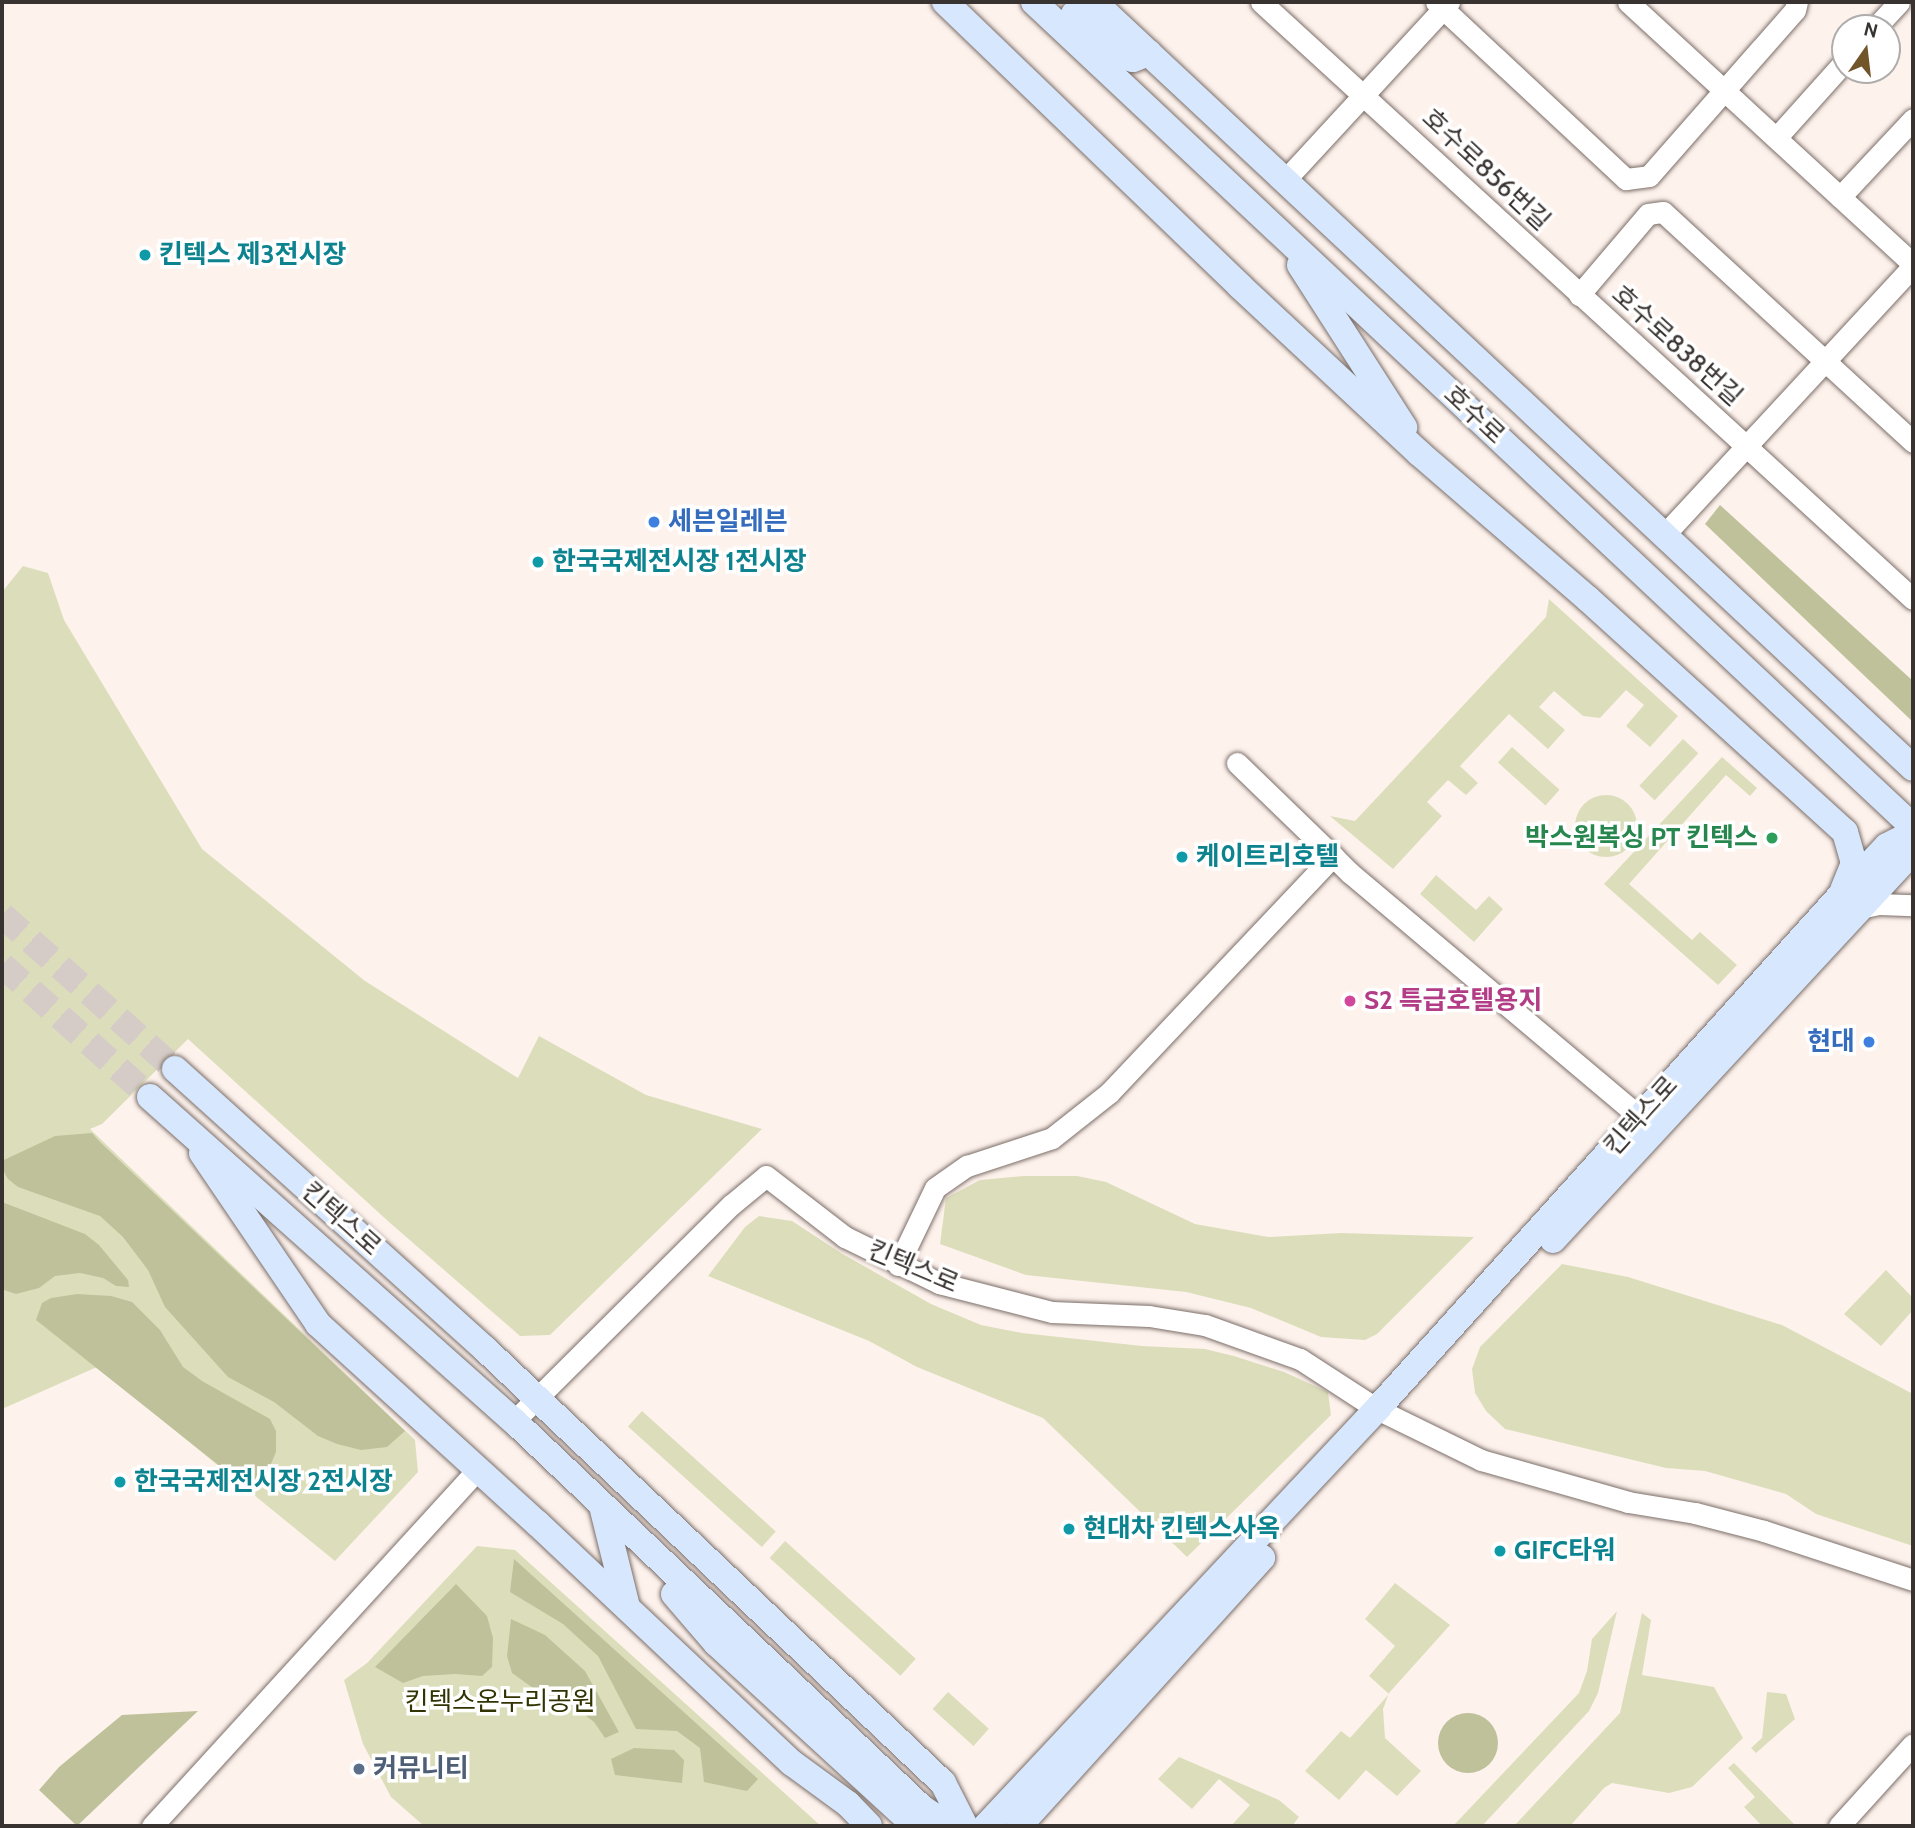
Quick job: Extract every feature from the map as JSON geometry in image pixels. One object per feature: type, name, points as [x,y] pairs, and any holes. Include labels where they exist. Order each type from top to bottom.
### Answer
[{"type":"main road","points":[[945,2],[1240,286],[1419,453],[1587,598],[1845,832],[1853,863],[1851,902]]},
{"type":"main road","name":"호수로","points":[[1034,2],[1913,827]]},
{"type":"main road","name":"호수로","points":[[1094,2],[1913,768]]},
{"type":"main road","points":[[1054,20],[1052,6],[1061,3],[1121,56],[1133,59],[1149,53]]},
{"type":"main road","points":[[1276,229],[1383,392],[1419,453]]},
{"type":"main road","name":"킨텍스로","points":[[986,1826],[1383,1412],[1851,902],[1887,846],[1913,833]]},
{"type":"main road","name":"킨텍스로","points":[[1019,1826],[1640,1117],[1851,902],[1905,860],[1913,842]]},
{"type":"main road","name":"킨텍스로","points":[[175,1069],[536,1397],[943,1783],[965,1826]]},
{"type":"main road","name":"킨텍스로","points":[[150,1097],[182,1122],[513,1421],[922,1808],[950,1826]]},
{"type":"main road","points":[[182,1122],[318,1324],[627,1607],[792,1763],[848,1804],[869,1826]]},
{"type":"main road","points":[[602,1506],[627,1607]]},
{"type":"main road","points":[[602,1506],[716,1643],[916,1826]]},
{"type":"street","name":"호수로856번길","points":[[1261,2],[1575,291]]},
{"type":"street","points":[[1628,2],[1913,265]]},
{"type":"street","points":[[1285,180],[1443,4],[1626,179],[1649,176],[1795,10],[1797,2]]},
{"type":"street","points":[[1776,138],[1831,77]]},
{"type":"street","points":[[1840,197],[1913,119]]},
{"type":"street","points":[[1575,291],[1648,214],[1663,212],[1913,442]]},
{"type":"street","name":"호수로838번길","points":[[1664,535],[1913,265]]},
{"type":"street","name":"호수로838번길","points":[[1575,291],[1913,599]]},
{"type":"street","points":[[1237,762],[1350,873],[1640,1117]]},
{"type":"street","points":[[898,1265],[935,1188],[967,1166],[1052,1138],[1110,1093],[1333,856]]},
{"type":"street","points":[[1851,902],[1913,905]]},
{"type":"street","name":"킨텍스로","points":[[513,1421],[731,1205],[766,1176],[845,1237],[939,1283],[1039,1309],[1149,1315],[1205,1325],[1300,1359],[1383,1412]]},
{"type":"street","points":[[1383,1412],[1481,1460],[1628,1502],[1695,1513],[1764,1531],[1913,1580]]},
{"type":"street","points":[[152,1826],[477,1470]]},
{"type":"street","points":[[1839,1826],[1913,1744]]},
{"type":"green space","points":[[1720,505],[1913,681],[1913,722],[1705,524]]},
{"type":"green space","points":[[23,566],[48,573],[64,620],[202,849],[365,981],[518,1078],[539,1036],[646,1095],[762,1129],[550,1335],[520,1336],[389,1222],[188,1039],[102,1124],[90,1129],[415,1440],[418,1472],[335,1561],[97,1367],[2,1409],[2,592]]},
{"type":"green space","points":[[1549,599],[1678,716],[1650,747],[1626,726],[1644,705],[1626,690],[1600,718],[1583,716],[1554,691],[1539,707],[1565,730],[1548,749],[1509,714],[1460,766],[1478,783],[1466,795],[1448,780],[1427,802],[1442,816],[1393,869],[1330,816],[1355,821],[1546,617]]},
{"type":"green space","points":[[1683,739],[1698,753],[1655,800],[1639,786]]},
{"type":"green space","points":[[1512,747],[1560,790],[1546,805],[1498,763]]},
{"type":"green space","points":[[1722,757],[1757,788],[1750,796],[1726,775],[1629,884],[1692,940],[1700,932],[1737,965],[1718,985],[1604,884]]},
{"type":"green space","points":[[1600,795],[1612,795],[1628,804],[1635,814],[1635,838],[1628,848],[1612,857],[1600,857],[1589,852],[1580,843],[1575,832],[1575,820],[1580,809],[1589,800]]},
{"type":"green space","points":[[1436,875],[1476,910],[1489,896],[1503,909],[1474,942],[1420,894]]},
{"type":"green space","points":[[92,1133],[405,1431],[387,1447],[361,1450],[318,1436],[274,1402],[228,1377],[165,1307],[148,1270],[123,1237],[100,1216],[18,1187],[8,1179],[3,1170],[4,1160],[55,1136]]},
{"type":"green space","points":[[1023,1176],[1077,1176],[1106,1182],[1195,1224],[1268,1237],[1341,1233],[1474,1237],[1377,1334],[1365,1340],[1321,1337],[1251,1308],[1186,1292],[1026,1275],[940,1244],[946,1198],[980,1180]]},
{"type":"green space","points":[[2,1202],[85,1234],[99,1245],[128,1280],[129,1287],[116,1286],[103,1278],[80,1273],[55,1276],[39,1288],[16,1294],[4,1290]]},
{"type":"green space","points":[[759,1216],[792,1221],[841,1253],[931,1304],[981,1325],[1022,1333],[1142,1346],[1205,1349],[1234,1356],[1284,1372],[1328,1392],[1331,1415],[1187,1557],[1043,1418],[917,1367],[869,1341],[708,1276],[745,1227]]},
{"type":"green space","points":[[1562,1264],[1628,1277],[1782,1325],[1913,1394],[1913,1546],[1816,1514],[1786,1494],[1705,1471],[1666,1468],[1505,1429],[1486,1411],[1475,1393],[1472,1369],[1480,1347]]},
{"type":"green space","points":[[1886,1270],[1913,1298],[1913,1310],[1881,1346],[1844,1314]]},
{"type":"green space","points":[[77,1294],[111,1296],[132,1302],[160,1330],[183,1367],[202,1381],[270,1419],[276,1431],[276,1452],[268,1471],[250,1490],[36,1320],[42,1303],[51,1298]]},
{"type":"green space","points":[[642,1411],[776,1531],[762,1547],[628,1427]]},
{"type":"green space","points":[[785,1541],[916,1659],[900,1676],[770,1558]]},
{"type":"green space","name":"킨텍스온누리공원","points":[[477,1546],[515,1550],[821,1826],[424,1826],[391,1797],[363,1744],[344,1680],[367,1663]]},
{"type":"green space","points":[[514,1559],[758,1779],[747,1791],[704,1782],[700,1748],[677,1731],[636,1729],[598,1656],[563,1624],[510,1592]]},
{"type":"green space","points":[[1395,1583],[1450,1625],[1389,1694],[1369,1676],[1395,1646],[1365,1619]]},
{"type":"green space","points":[[456,1584],[487,1616],[493,1638],[492,1667],[482,1676],[423,1676],[403,1683],[375,1667]]},
{"type":"green space","points":[[1617,1611],[1598,1693],[1589,1711],[1482,1826],[1453,1826],[1579,1693],[1587,1671],[1592,1639]]},
{"type":"green space","points":[[1642,1613],[1651,1620],[1642,1675],[1714,1687],[1743,1738],[1692,1787],[1669,1793],[1612,1783],[1604,1788],[1570,1826],[1514,1826],[1620,1713]]},
{"type":"green space","points":[[511,1619],[545,1635],[585,1671],[619,1732],[605,1738],[594,1722],[564,1699],[533,1688],[512,1673],[507,1656]]},
{"type":"green space","points":[[948,1692],[989,1729],[973,1746],[933,1709]]},
{"type":"green space","points":[[1767,1692],[1786,1694],[1795,1719],[1756,1753],[1751,1748],[1762,1738]]},
{"type":"green space","points":[[1388,1695],[1383,1709],[1385,1738],[1421,1771],[1397,1796],[1366,1770],[1339,1800],[1305,1771],[1341,1731],[1350,1738]]},
{"type":"green space","points":[[198,1711],[77,1826],[39,1790],[59,1767],[122,1715]]},
{"type":"green space","points":[[1468,1713],[1485,1718],[1493,1726],[1498,1743],[1493,1760],[1485,1768],[1468,1773],[1451,1768],[1443,1760],[1438,1743],[1443,1726],[1451,1718]]},
{"type":"green space","points":[[634,1748],[674,1750],[684,1760],[682,1783],[615,1775],[611,1759]]},
{"type":"green space","points":[[1179,1757],[1279,1800],[1299,1817],[1292,1826],[1231,1826],[1250,1805],[1219,1779],[1192,1809],[1158,1779]]},
{"type":"green space","points":[[1734,1763],[1796,1826],[1762,1826],[1744,1807],[1755,1797],[1728,1768]]},
{"type":"tunnel","points":[[2,915],[175,1069]]},
{"type":"tunnel","points":[[2,965],[150,1097]]},
{"type":"place","name":"킨텍스 제3전시장","points":[[145,255]]},
{"type":"place","name":"세븐일레븐","points":[[654,522]]},
{"type":"place","name":"한국국제전시장 1전시장","points":[[538,562]]},
{"type":"place","name":"박스원복싱 PT 킨텍스","points":[[1772,838]]},
{"type":"place","name":"케이트리호텔","points":[[1182,857]]},
{"type":"place","name":"S2 특급호텔용지","points":[[1350,1001]]},
{"type":"place","name":"현대","points":[[1869,1042]]},
{"type":"place","name":"한국국제전시장 2전시장","points":[[120,1482]]},
{"type":"place","name":"현대차 킨텍스사옥","points":[[1069,1529]]},
{"type":"place","name":"GIFC타워","points":[[1500,1551]]},
{"type":"place","name":"커뮤니티","points":[[359,1769]]}]
